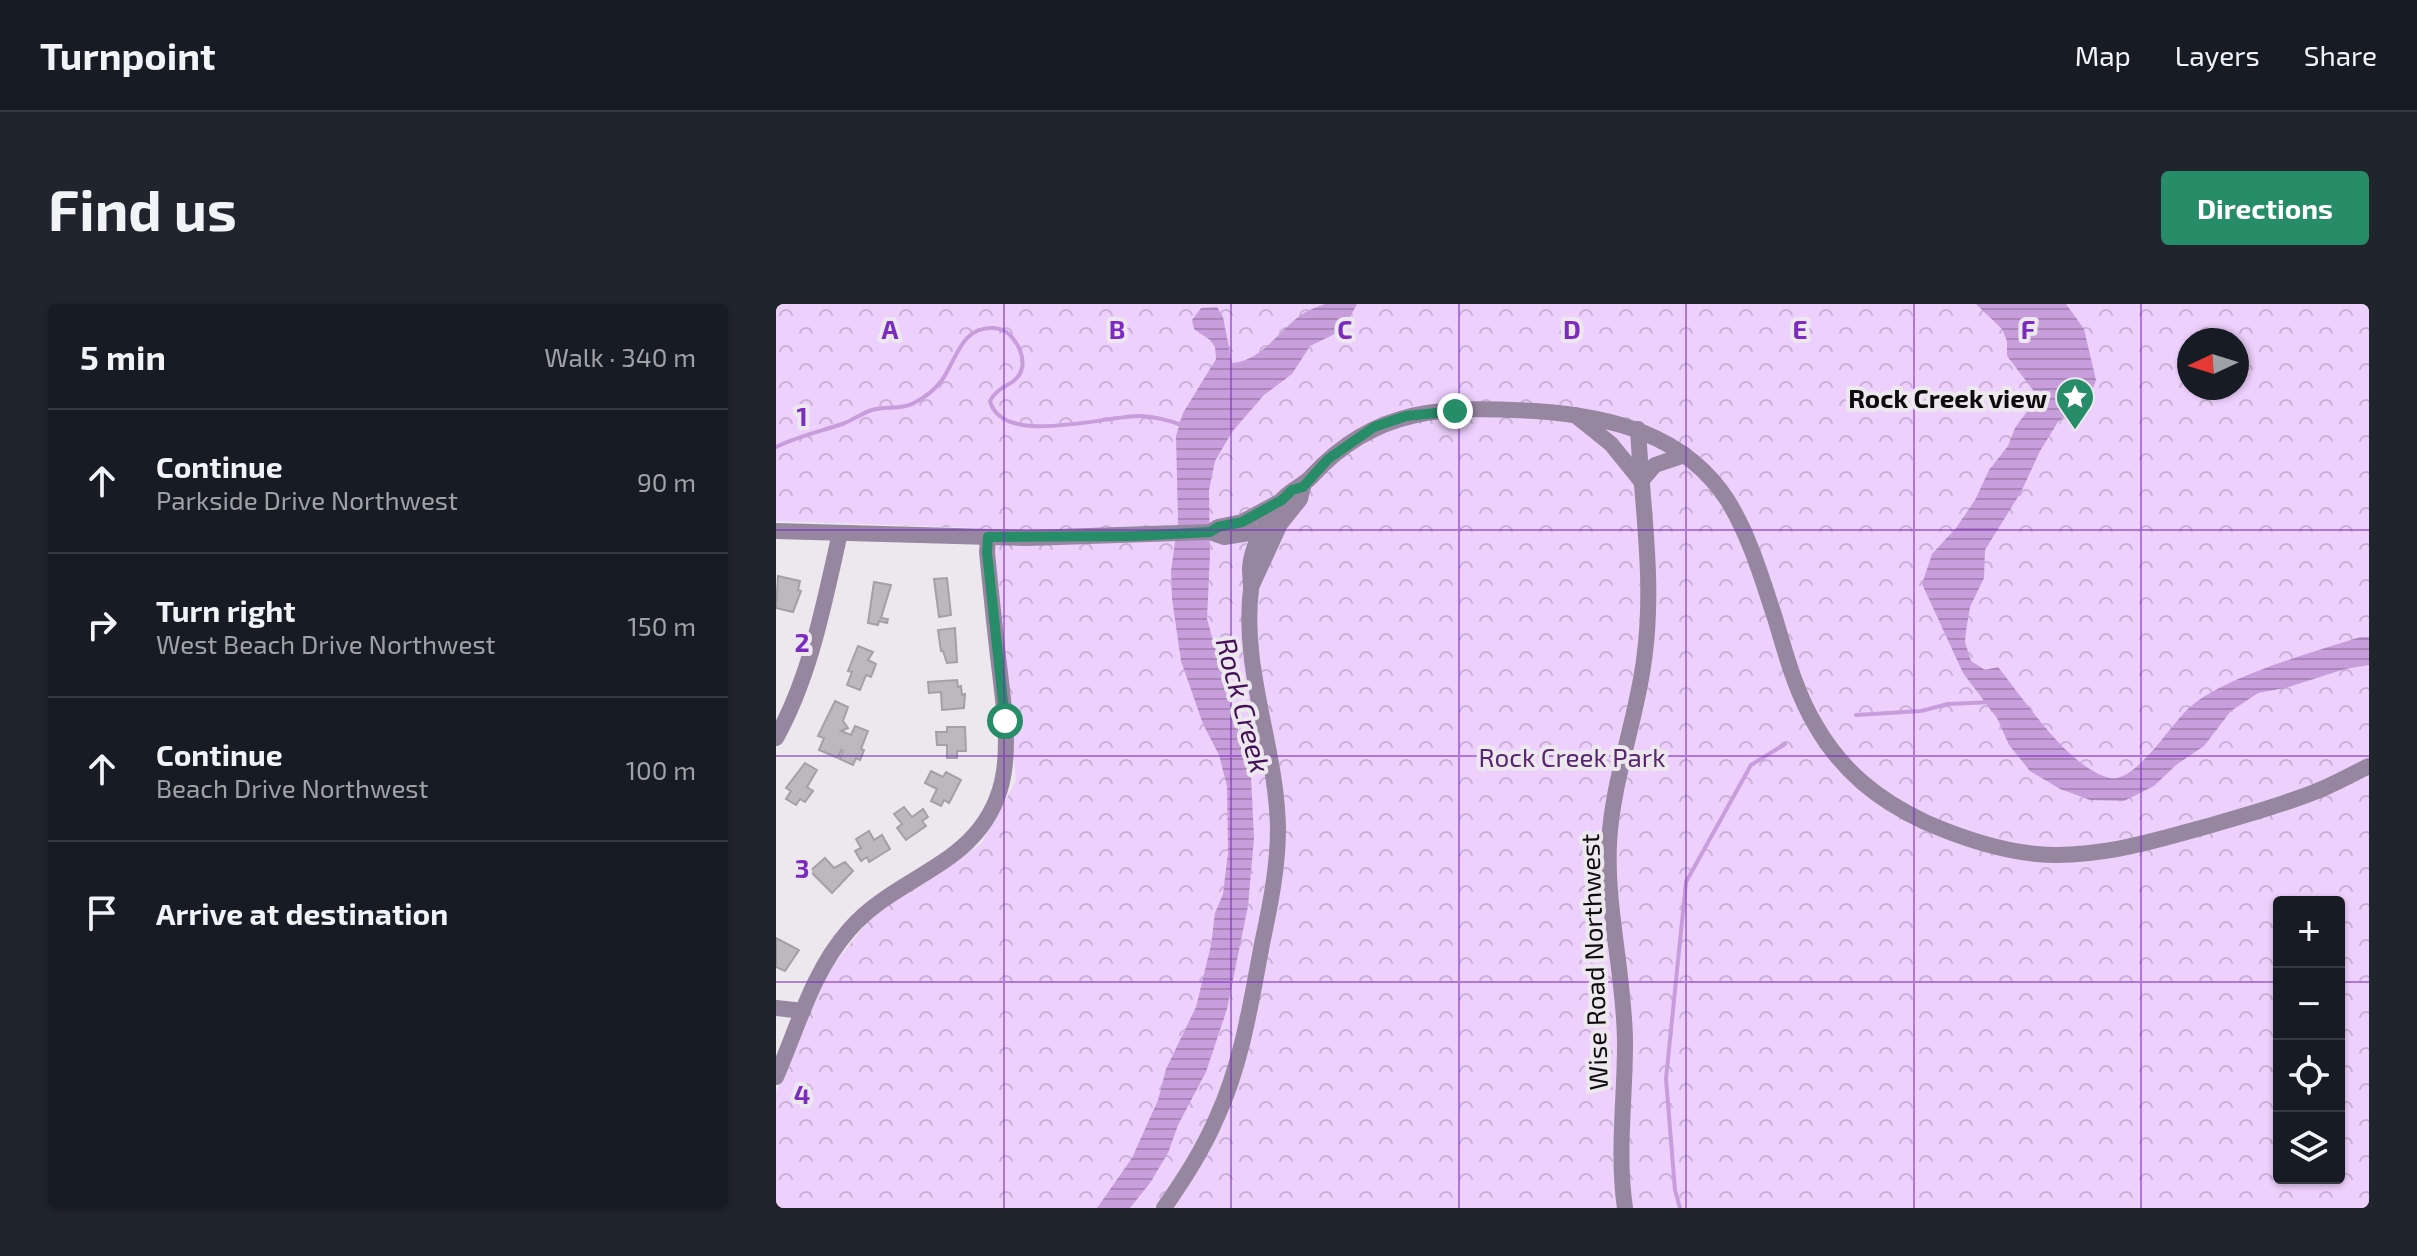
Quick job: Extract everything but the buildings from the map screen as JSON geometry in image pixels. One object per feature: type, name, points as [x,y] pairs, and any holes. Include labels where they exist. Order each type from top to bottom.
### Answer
[{"type":"street","points":[[1252,585],[1280,524],[1300,499],[1303,487],[1328,459],[1374,427],[1406,416],[1455,411],[1504,410],[1607,420],[1655,436],[1685,455],[1727,499],[1745,533],[1797,688],[1817,728],[1845,767],[1889,805],[1950,833],[2037,854],[2083,854],[2140,846],[2317,792],[2369,766]]},
{"type":"street","points":[[1574,415],[1611,444],[1641,481],[1655,465],[1685,455]]},
{"type":"street","name":"Wise Road Northwest","points":[[1625,1208],[1621,1156],[1624,1015],[1611,899],[1609,848],[1616,781],[1641,684],[1647,632],[1649,580],[1638,429]]},
{"type":"street","points":[[1250,567],[1263,532],[1282,500],[1292,490],[1303,487]]},
{"type":"street","points":[[1217,535],[1218,527],[1242,522],[1282,500]]},
{"type":"street","points":[[1242,522],[1263,532],[1267,550]]},
{"type":"street","points":[[776,531],[988,537],[1217,535],[1263,532],[1280,524]]},
{"type":"street","points":[[776,738],[806,670],[840,533]]},
{"type":"street","points":[[1164,1208],[1204,1146],[1227,1093],[1250,1007],[1274,879],[1278,829],[1250,656],[1250,567],[1241,552],[1217,535]]},
{"type":"street","points":[[776,1077],[825,964],[852,927],[889,894],[955,855],[980,829],[996,801],[1003,780],[1006,744],[988,537]]},
{"type":"street","points":[[776,1008],[803,1011]]},
{"type":"green space","name":"Rock Creek Park","points":[[776,304],[2369,304],[2369,1208],[776,1208],[776,1091],[832,967],[872,916],[981,844],[1016,781],[995,553],[977,528],[776,521]]},
{"type":"shaded area","name":"Rock Creek","points":[[1325,304],[1357,304],[1343,330],[1310,346],[1292,374],[1264,395],[1232,432],[1215,461],[1209,490],[1207,619],[1251,776],[1254,838],[1248,906],[1227,1009],[1206,1072],[1178,1125],[1168,1153],[1150,1183],[1130,1208],[1097,1208],[1132,1158],[1158,1100],[1166,1069],[1196,1007],[1211,945],[1215,913],[1223,894],[1228,853],[1227,786],[1219,755],[1203,724],[1181,661],[1172,599],[1171,571],[1178,521],[1176,436],[1183,413],[1216,359],[1215,347],[1194,329],[1192,320],[1201,308],[1217,307],[1223,317],[1232,363],[1252,357],[1301,315]]},
{"type":"shaded area","points":[[1976,304],[2066,304],[2084,329],[2096,380],[2091,394],[2058,422],[2021,492],[1985,550],[1984,578],[1970,607],[1965,642],[1971,661],[1985,670],[1998,667],[2048,731],[2078,761],[2094,772],[2110,778],[2120,777],[2141,763],[2186,711],[2201,699],[2243,677],[2293,658],[2369,637],[2369,665],[2258,693],[2231,711],[2204,746],[2176,765],[2154,786],[2124,801],[2090,800],[2060,789],[2030,771],[2009,745],[1997,718],[1963,673],[1922,584],[1932,554],[1956,528],[1975,500],[1989,470],[2008,446],[2015,428],[2034,402],[2033,390],[2007,356],[2007,341],[2002,329]]},
{"type":"waterway","points":[[776,447],[845,423],[872,410],[918,401],[939,384],[967,338],[974,332],[994,328],[1010,335],[1022,357],[1020,374],[990,401],[999,415],[1014,423],[1057,426],[1141,416],[1184,426]]},
{"type":"waterway","points":[[1856,715],[1992,702]]},
{"type":"waterway","points":[[1680,1208],[1675,1190],[1666,1079],[1686,882],[1751,765],[1785,744]]},
{"type":"place","name":"Rock Creek view","points":[[2075,431]]},
{"type":"route","points":[[1005,721],[988,537],[1210,532],[1242,522],[1282,500],[1292,490],[1303,487],[1328,459],[1374,427],[1406,416],[1455,411]]}]
